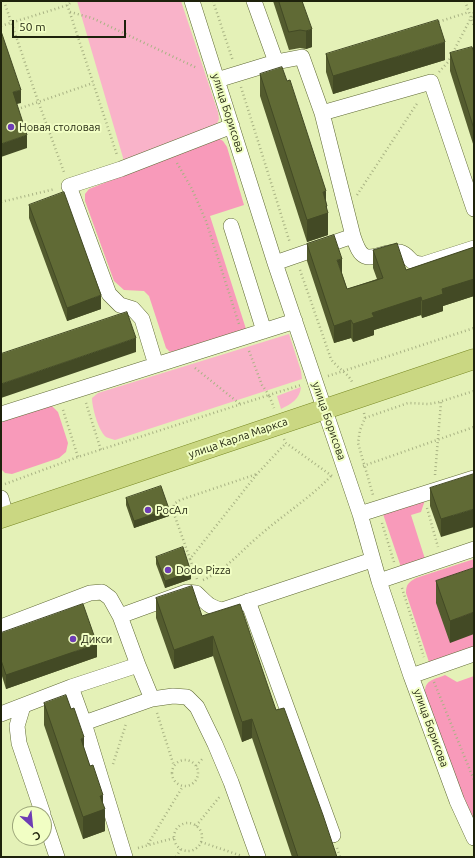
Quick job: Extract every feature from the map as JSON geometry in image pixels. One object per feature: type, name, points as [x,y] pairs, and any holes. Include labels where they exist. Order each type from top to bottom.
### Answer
[{"type":"main road","name":"улица Карла Маркса","points":[[3,511],[282,433],[325,409],[474,359]]},
{"type":"street","name":"улица Борисова","points":[[192,1],[275,263],[360,514],[372,560],[411,676],[457,801],[474,838]]},
{"type":"street","points":[[254,1],[276,62]]},
{"type":"street","points":[[217,80],[276,62],[302,57],[322,113],[353,236],[358,250],[363,255],[372,258],[394,251],[401,252],[413,263],[424,264],[474,248]]},
{"type":"street","points":[[322,113],[431,82],[474,209]]},
{"type":"street","points":[[156,365],[142,319],[133,309],[120,305],[109,294],[69,186],[121,169],[232,126]]},
{"type":"street","points":[[231,226],[264,331]]},
{"type":"street","points":[[275,263],[353,236]]},
{"type":"street","points":[[1,414],[295,322]]},
{"type":"street","points":[[360,514],[474,478]]},
{"type":"street","points":[[379,581],[474,550]]},
{"type":"street","points":[[120,616],[186,592],[196,593],[213,608],[222,610],[372,560]]},
{"type":"street","points":[[1,627],[90,594],[102,592],[110,598],[120,616],[152,699]]},
{"type":"street","points":[[248,601],[332,835]]},
{"type":"street","points":[[411,676],[474,654]]},
{"type":"street","points":[[1,714],[71,687],[138,665]]},
{"type":"street","points":[[71,687],[84,723],[125,855]]},
{"type":"street","points":[[84,723],[152,699],[173,696],[187,698],[197,707],[231,782],[258,857]]},
{"type":"street","points":[[23,706],[17,726],[20,743],[40,806]]},
{"type":"street","points":[[52,842],[57,857]]},
{"type":"path","points":[[1,202],[69,186],[4,1]]},
{"type":"path","points":[[66,1],[121,169]]},
{"type":"path","points":[[1,26],[68,5],[72,1]]},
{"type":"path","points":[[213,1],[294,256],[331,359],[342,372]]},
{"type":"path","points":[[465,1],[474,26]]},
{"type":"path","points":[[70,12],[92,18],[190,64],[217,80]]},
{"type":"path","points":[[432,24],[469,12]]},
{"type":"path","points":[[347,211],[431,82],[448,62],[474,12]]},
{"type":"path","points":[[21,108],[93,83]]},
{"type":"path","points":[[170,150],[192,189],[206,221],[244,338],[262,385],[269,395],[282,433],[331,476]]},
{"type":"path","points":[[1,486],[78,457],[474,328]]},
{"type":"path","points":[[181,357],[240,404]]},
{"type":"path","points":[[81,389],[102,450]]},
{"type":"path","points":[[365,418],[408,403],[429,404],[474,391]]},
{"type":"path","points":[[59,396],[78,457]]},
{"type":"path","points":[[258,474],[180,500],[174,504],[173,511],[198,582],[226,566],[260,535],[322,486],[331,476],[474,427]]},
{"type":"path","points":[[190,559],[258,474],[282,433]]},
{"type":"path","points":[[152,699],[174,766],[172,774],[176,782],[183,786],[187,786],[195,782],[198,774],[196,766],[190,761],[181,761],[174,766]]},
{"type":"path","points":[[104,789],[132,706]]},
{"type":"path","points":[[196,826],[231,782]]},
{"type":"path","points":[[148,844],[183,786]]},
{"type":"path","points":[[183,824],[192,824],[196,826],[201,833],[201,842],[195,849],[181,849],[174,838],[176,829],[183,824]]},
{"type":"path","points":[[125,855],[148,844],[174,838]]},
{"type":"path","points":[[201,842],[247,857]]},
{"type":"path","points":[[176,857],[181,849]]},
{"type":"shaded area","points":[[77,1],[181,1],[218,112],[219,119],[216,126],[124,161]]},
{"type":"shaded area","points":[[218,138],[223,141],[227,147],[244,205],[210,216],[246,329],[170,352],[166,348],[149,296],[144,291],[124,290],[114,281],[85,201],[85,194],[89,189]]},
{"type":"shaded area","points":[[289,334],[301,371],[302,379],[115,440],[106,437],[100,429],[94,412],[92,398],[98,393]]},
{"type":"shaded area","points":[[301,387],[297,398],[281,409],[277,396]]},
{"type":"shaded area","points":[[46,405],[52,406],[58,412],[68,443],[66,452],[59,458],[12,474],[5,473],[1,469],[1,418]]},
{"type":"shaded area","points":[[425,500],[421,512],[411,515],[425,559],[401,567],[383,514]]},
{"type":"shaded area","points":[[474,559],[474,650],[430,665],[406,593],[407,585],[416,578]]},
{"type":"shaded area","points":[[445,675],[457,682],[474,676],[474,819],[462,794],[425,694],[426,686],[430,681]]},
{"type":"building","points":[[279,1],[302,1],[312,29],[306,31],[300,30],[289,32]]},
{"type":"building","points":[[438,20],[445,42],[333,76],[326,54]]},
{"type":"building","points":[[1,31],[21,90],[13,92],[27,135],[1,144]]},
{"type":"building","points":[[472,47],[474,52],[474,129],[450,53]]},
{"type":"building","points":[[282,67],[287,81],[290,80],[326,191],[323,192],[328,213],[307,220],[260,74]]},
{"type":"building","points":[[64,192],[101,295],[67,308],[29,205]]},
{"type":"building","points":[[334,235],[342,259],[337,260],[347,289],[383,278],[373,250],[397,243],[406,270],[474,247],[474,279],[442,289],[443,294],[422,301],[421,297],[372,313],[374,317],[353,324],[351,320],[334,326],[307,244]]},
{"type":"building","points":[[127,312],[136,338],[1,384],[1,354]]},
{"type":"building","points":[[474,474],[474,509],[441,519],[430,488]]},
{"type":"building","points":[[161,486],[169,509],[134,521],[126,498]]},
{"type":"building","points":[[183,547],[191,572],[165,581],[156,557]]},
{"type":"building","points":[[474,568],[474,612],[450,621],[436,581]]},
{"type":"building","points":[[192,586],[202,616],[240,604],[276,710],[284,708],[337,857],[298,857],[252,719],[242,722],[213,636],[174,650],[156,598]]},
{"type":"building","points":[[83,604],[97,644],[6,675],[1,660],[1,633]]},
{"type":"building","points":[[66,695],[71,709],[74,708],[84,737],[81,739],[90,766],[93,765],[103,795],[100,796],[105,809],[83,817],[44,703]]},
{"type":"place","name":"Новая столовая","points":[[11,127]]},
{"type":"place","name":"РосАл","points":[[148,510]]},
{"type":"place","name":"Dodo Pizza","points":[[168,570]]},
{"type":"place","name":"Дикси","points":[[73,639]]}]
